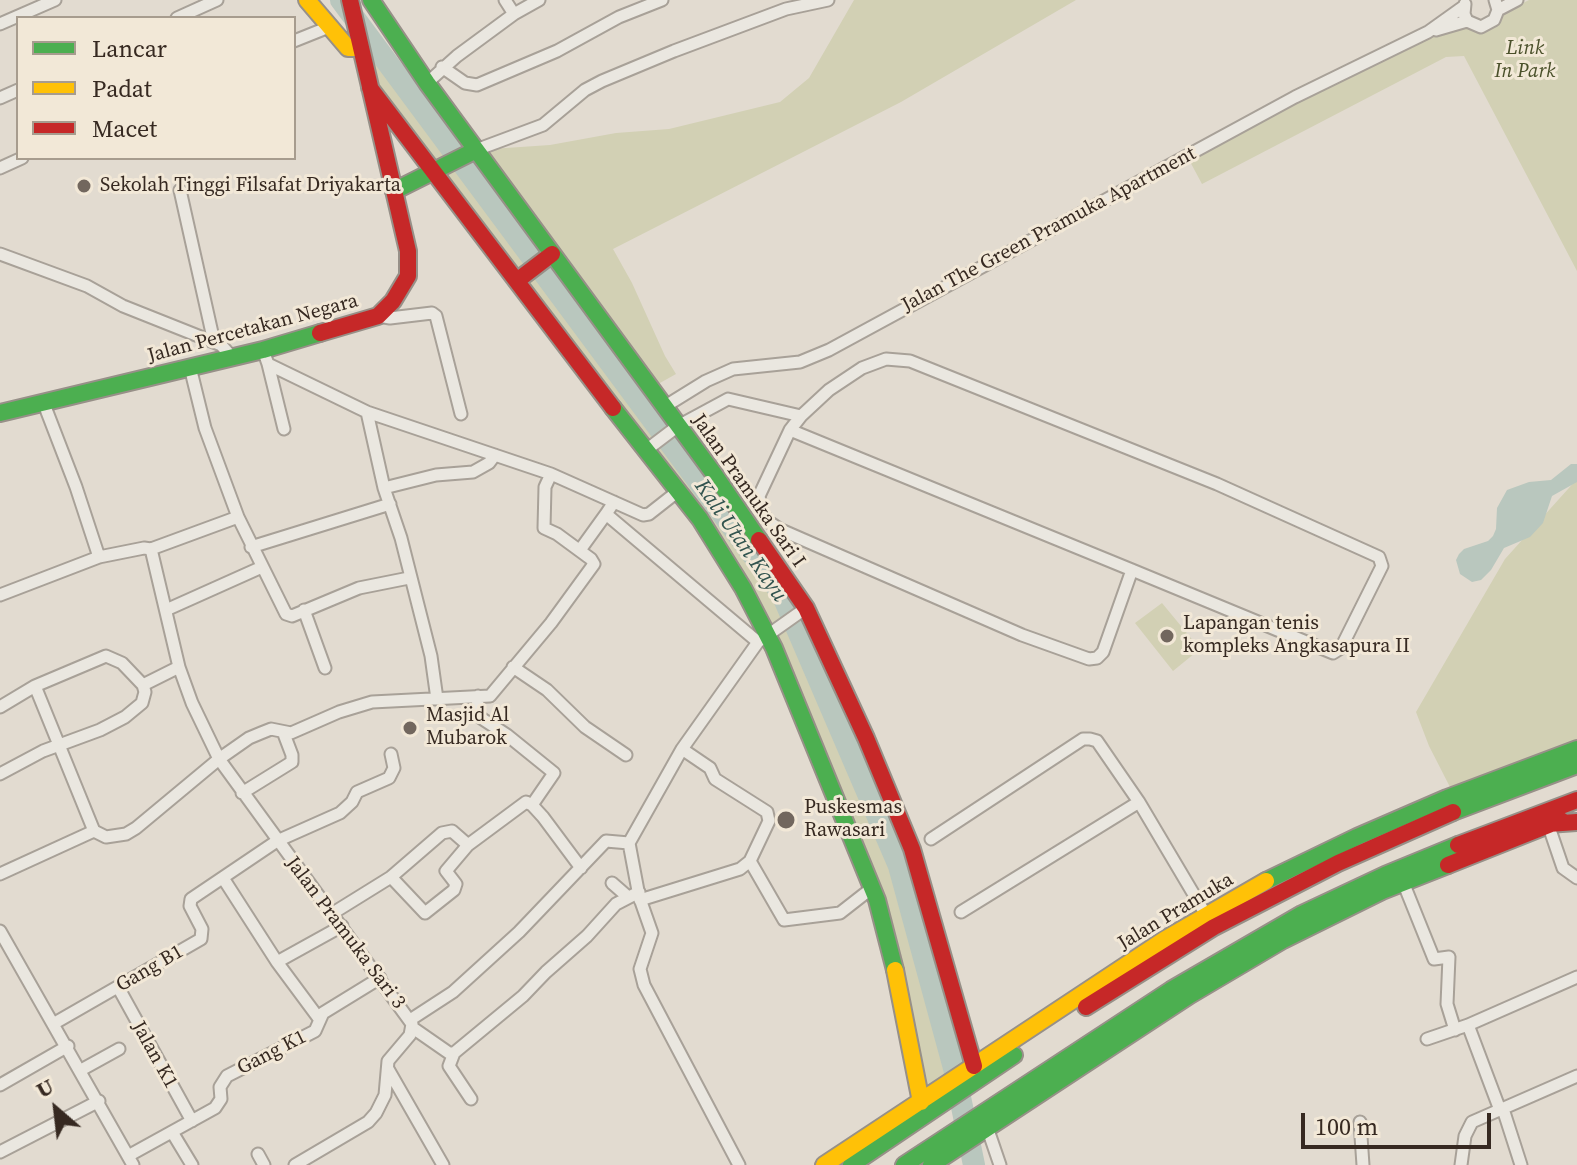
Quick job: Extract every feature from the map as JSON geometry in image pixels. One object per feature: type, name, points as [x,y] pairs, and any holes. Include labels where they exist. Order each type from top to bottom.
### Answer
[{"type":"main road","points":[[307,0],[348,48],[359,48]]},
{"type":"main road","name":"Jalan Percetakan Negara","points":[[0,413],[232,357],[265,357],[378,316],[393,301],[408,276],[408,251],[350,0]]},
{"type":"main road","name":"Jalan Pramuka Sari I","points":[[371,0],[473,152],[664,407],[674,430],[739,509],[805,609],[866,738],[912,849],[973,1072]]},
{"type":"main road","points":[[370,88],[440,169],[700,519],[761,632],[872,888],[901,995],[921,1102]]},
{"type":"main road","points":[[394,191],[473,152]]},
{"type":"main road","points":[[519,279],[550,256]]},
{"type":"main road","name":"Jalan Pramuka","points":[[851,1165],[973,1072],[1089,1005],[1259,885],[1357,837],[1447,798],[1577,749]]},
{"type":"main road","name":"Jalan Pramuka","points":[[1210,922],[1469,805],[1577,765]]},
{"type":"main road","points":[[1447,798],[1469,805]]},
{"type":"main road","points":[[981,1125],[1171,990],[1302,914],[1385,875],[1521,819],[1577,800]]},
{"type":"main road","points":[[1521,819],[1569,822]]},
{"type":"main road","points":[[904,1165],[981,1125],[1283,940],[1403,882],[1569,822]]},
{"type":"main road","points":[[1283,940],[1302,914]]},
{"type":"main road","name":"Jalan Pramuka","points":[[824,1165],[921,1102],[951,1089]]},
{"type":"main road","points":[[882,1144],[885,1125]]},
{"type":"main road","points":[[931,1165],[956,1139]]},
{"type":"street","points":[[18,16],[55,0]]},
{"type":"street","points":[[181,16],[217,0]]},
{"type":"street","points":[[505,0],[514,14]]},
{"type":"street","points":[[427,83],[442,67],[514,14],[539,0]]},
{"type":"street","points":[[442,67],[465,83],[477,85],[557,51],[619,17],[662,0]]},
{"type":"street","points":[[473,152],[543,125],[585,90],[602,81],[786,9],[828,0]]},
{"type":"street","points":[[1496,5],[1517,0]]},
{"type":"street","points":[[1465,3],[1467,21]]},
{"type":"street","name":"Jalan The Green Pramuka Apartment","points":[[1428,32],[1465,3]]},
{"type":"street","name":"Jalan The Green Pramuka Apartment","points":[[664,407],[706,381],[733,369],[800,362],[829,350],[1295,97],[1428,32],[1467,21],[1478,27],[1489,25],[1494,20],[1496,5]]},
{"type":"street","points":[[296,40],[329,27]]},
{"type":"street","points":[[180,190],[214,342]]},
{"type":"street","points":[[0,254],[87,286],[123,306],[214,342],[226,348],[232,357]]},
{"type":"street","points":[[378,316],[390,318],[432,313],[436,316],[461,414]]},
{"type":"street","points":[[265,357],[367,412],[551,474],[643,515],[649,514],[677,492]]},
{"type":"street","points":[[265,357],[284,429]]},
{"type":"street","points":[[790,430],[1132,570],[1333,653],[1341,648],[1382,566],[1379,557],[1217,484],[910,361],[886,359],[862,368],[829,390],[790,430],[759,496],[762,512],[769,522],[781,530],[1029,638],[1089,659],[1097,658],[1103,652],[1132,570]]},
{"type":"street","points":[[190,367],[205,428],[238,517],[286,614],[292,616],[359,588],[409,578]]},
{"type":"street","points":[[649,448],[728,399],[801,416]]},
{"type":"street","points":[[44,404],[99,557]]},
{"type":"street","points":[[367,412],[384,488],[401,538],[431,656],[437,699]]},
{"type":"street","points":[[384,488],[436,475],[473,472],[489,463],[495,455]]},
{"type":"street","points":[[35,686],[94,831],[106,837],[126,834],[219,759],[249,738],[271,729],[284,734],[372,702],[487,697],[516,667],[592,568],[593,561],[580,550],[544,528],[545,487],[551,474]]},
{"type":"street","points":[[580,550],[614,502]]},
{"type":"street","points":[[251,547],[390,504]]},
{"type":"street","points":[[606,514],[761,632]]},
{"type":"street","points":[[0,595],[99,557],[151,549],[238,517]]},
{"type":"street","name":"Jalan Pramuka Sari 3","points":[[151,549],[179,667],[192,703],[219,759],[412,1024],[410,1035],[391,1056],[385,1095],[376,1113],[368,1122],[295,1165]]},
{"type":"street","points":[[166,610],[262,567]]},
{"type":"street","points":[[739,1165],[644,985],[640,969],[652,933],[636,896],[629,843],[682,749],[761,632],[805,609]]},
{"type":"street","points":[[304,610],[325,668]]},
{"type":"street","points":[[0,707],[35,686],[106,656],[122,663],[143,685],[144,698],[137,709],[109,726],[59,745],[0,774]]},
{"type":"street","points":[[143,685],[179,667]]},
{"type":"street","points":[[513,667],[547,690],[585,727],[626,755]]},
{"type":"street","points":[[478,696],[477,713],[481,718],[554,773],[532,805]]},
{"type":"street","points":[[242,793],[292,762],[284,734]]},
{"type":"street","points":[[931,839],[1083,739],[1097,741],[1139,802],[1210,922]]},
{"type":"street","points":[[471,1099],[449,1066],[454,1053],[523,996],[616,904],[740,869],[750,861],[769,821],[767,812],[715,779],[710,768],[682,749]]},
{"type":"street","name":"Gang B1","points":[[53,1024],[201,939],[202,929],[189,903],[277,841],[340,813],[354,801],[355,793],[389,778],[394,768],[391,754]]},
{"type":"street","points":[[961,912],[1139,802]]},
{"type":"street","points":[[391,877],[425,913],[433,909],[454,890],[456,884],[448,875],[447,867],[468,845],[522,803],[532,805],[581,868]]},
{"type":"street","points":[[1569,822],[1563,868],[1577,878]]},
{"type":"street","points":[[0,874],[94,831]]},
{"type":"street","points":[[333,913],[391,877],[442,833],[452,831],[468,845]]},
{"type":"street","points":[[454,1053],[449,1053],[412,1024],[453,992],[527,924],[606,841],[629,843]]},
{"type":"street","points":[[750,861],[784,920],[840,913],[872,888]]},
{"type":"street","points":[[223,878],[277,962],[320,1020]]},
{"type":"street","points":[[1403,882],[1434,959],[1449,957],[1447,1004],[1455,1030]]},
{"type":"street","points":[[612,883],[636,896]]},
{"type":"street","points":[[277,962],[342,926]]},
{"type":"street","points":[[0,931],[68,1046],[131,1162]]},
{"type":"street","points":[[1427,1039],[1468,1025],[1577,977]]},
{"type":"street","name":"Gang K1","points":[[131,1162],[172,1132],[219,1104],[220,1087],[227,1076],[315,1031],[323,1013],[380,978]]},
{"type":"street","name":"Jalan K1","points":[[118,987],[192,1121]]},
{"type":"street","points":[[1468,1025],[1521,1165]]},
{"type":"street","points":[[0,1085],[68,1046]]},
{"type":"street","points":[[81,1070],[119,1049]]},
{"type":"street","points":[[388,1068],[443,1165]]},
{"type":"street","points":[[1461,1165],[1467,1129],[1472,1122],[1577,1076]]},
{"type":"street","points":[[0,1152],[99,1101]]},
{"type":"street","points":[[1360,1122],[1363,1165]]},
{"type":"street","points":[[981,1125],[1000,1165]]},
{"type":"street","points":[[172,1132],[192,1165]]},
{"type":"green space","points":[[854,0],[1076,0],[901,102],[613,249],[676,374],[651,388],[807,611],[912,849],[972,1065],[850,1165],[824,1165],[921,1101],[884,925],[814,745],[700,519],[366,70],[355,18],[460,159],[476,150],[550,145],[616,133],[669,129],[780,102],[809,78]]},
{"type":"green space","name":"Link In Park","points":[[1529,0],[1577,0],[1577,271],[1464,56],[1446,57],[1202,184],[1187,156],[1428,32],[1485,22]]},
{"type":"green space","points":[[1577,479],[1577,742],[1451,789],[1416,712],[1505,559]]},
{"type":"green space","name":"Lapangan tenis kompleks Angkasapura II","points":[[1162,603],[1200,649],[1173,671],[1135,623]]},
{"type":"shaded area","points":[[1571,464],[1577,464],[1577,482],[1552,496],[1543,523],[1530,537],[1504,548],[1481,580],[1472,582],[1460,574],[1456,560],[1459,554],[1493,536],[1497,508],[1507,490],[1529,482],[1551,480]]},
{"type":"waterway","name":"Kali Utan Kayu","points":[[341,0],[782,594],[899,866],[954,1068],[974,1165]]},
{"type":"traffic: fast","points":[[371,0],[427,83],[759,540]]},
{"type":"traffic: fast","points":[[394,191],[476,150]]},
{"type":"traffic: fast","points":[[0,413],[263,350],[320,333]]},
{"type":"traffic: fast","points":[[613,408],[700,519],[743,588],[774,648],[877,900],[895,970]]},
{"type":"traffic: fast","points":[[1266,881],[1447,798],[1577,749]]},
{"type":"traffic: fast","points":[[1453,812],[1577,765]]},
{"type":"traffic: fast","points":[[904,1165],[1171,990],[1302,914],[1458,845]]},
{"type":"traffic: fast","points":[[931,1165],[1190,995],[1283,940],[1382,891],[1448,865]]},
{"type":"traffic: fast","points":[[851,1165],[1014,1055]]},
{"type":"traffic: slow","points":[[307,0],[348,48],[359,48]]},
{"type":"traffic: slow","points":[[824,1165],[1164,940],[1266,881]]},
{"type":"traffic: slow","points":[[895,970],[921,1102]]},
{"type":"traffic: jam","points":[[320,333],[378,316],[393,301],[408,276],[408,251],[350,0]]},
{"type":"traffic: jam","points":[[370,88],[613,408]]},
{"type":"traffic: jam","points":[[518,280],[552,254]]},
{"type":"traffic: jam","points":[[759,540],[806,608],[866,738],[912,849],[974,1066]]},
{"type":"traffic: jam","points":[[1458,845],[1577,800]]},
{"type":"traffic: jam","points":[[1086,1007],[1214,927],[1338,863],[1453,812]]},
{"type":"traffic: jam","points":[[1448,865],[1561,820]]},
{"type":"traffic: jam","points":[[1548,824],[1577,822]]},
{"type":"place","name":"Sekolah Tinggi Filsafat Driyakarta","points":[[84,186]]},
{"type":"place","name":"Lapangan tenis kompleks Angkasapura II","points":[[1167,636]]},
{"type":"place","name":"Masjid Al Mubarok","points":[[410,728]]},
{"type":"place","name":"Puskesmas Rawasari","points":[[786,820]]}]
